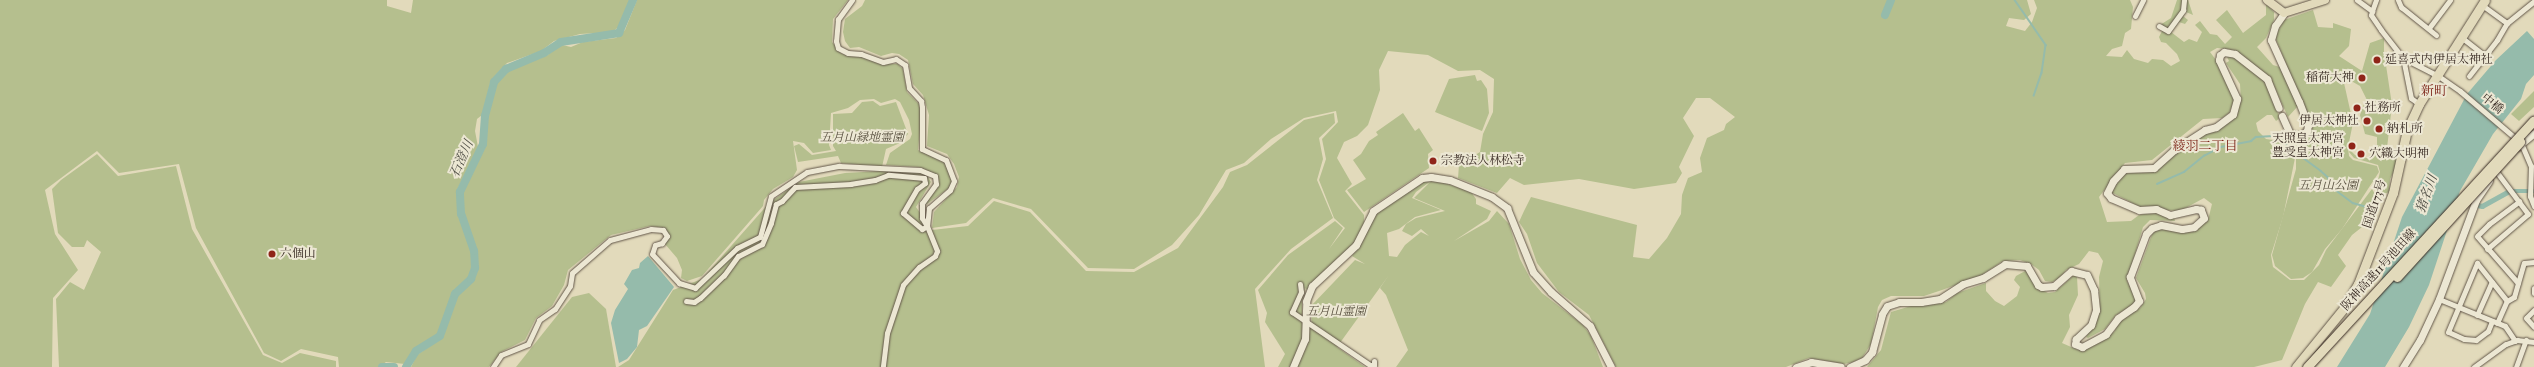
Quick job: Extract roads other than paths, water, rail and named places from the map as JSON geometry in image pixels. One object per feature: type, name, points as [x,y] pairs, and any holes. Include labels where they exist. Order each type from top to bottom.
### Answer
[{"type":"highway","name":"国道173号","points":[[2296,367],[2344,308],[2358,284],[2393,193],[2407,130],[2419,104],[2484,3]]},
{"type":"highway","name":"阪神高速11号池田線","points":[[2307,367],[2534,120]]},
{"type":"highway","name":"阪神高速11号池田線","points":[[2315,367],[2534,128]]},
{"type":"main road","points":[[2267,0],[2284,13],[2324,0]]},
{"type":"street","points":[[852,0],[838,19],[836,41],[838,48],[848,53],[861,54],[883,62],[896,59],[901,61],[907,73],[909,88],[921,101],[924,118],[922,149],[941,156],[949,165],[954,185],[929,208],[927,226]]},
{"type":"street","points":[[2135,16],[2142,0]]},
{"type":"street","points":[[2159,26],[2168,31],[2183,10],[2184,0]]},
{"type":"street","points":[[2357,0],[2372,11]]},
{"type":"street","points":[[2376,0],[2371,14],[2381,30],[2403,58],[2411,98],[2419,104]]},
{"type":"street","points":[[2398,0],[2401,7],[2436,35]]},
{"type":"street","points":[[2429,28],[2450,0]]},
{"type":"street","points":[[2469,76],[2507,23],[2534,0]]},
{"type":"street","points":[[2484,3],[2507,23]]},
{"type":"street","points":[[1850,367],[1865,360],[1872,352],[1882,314],[1887,306],[1899,302],[1921,302],[1940,298],[1962,284],[1984,278],[2005,264],[2027,266],[2038,285],[2048,288],[2061,282],[2071,271],[2087,275],[2094,290],[2096,310],[2091,325],[2076,339],[2075,344],[2082,347],[2106,334],[2118,318],[2134,307],[2139,301],[2130,278],[2146,234],[2152,228],[2161,225],[2182,229],[2194,227],[2204,218],[2201,210],[2196,209],[2170,215],[2156,209],[2140,210],[2111,198],[2107,192],[2124,169],[2154,168],[2174,150],[2205,130],[2216,127],[2233,114],[2237,99],[2219,60],[2220,55],[2224,52],[2235,54],[2267,79],[2290,134],[2300,136],[2307,131],[2308,124],[2271,40],[2275,26],[2284,13]]},
{"type":"street","points":[[2461,37],[2484,56]]},
{"type":"street","name":"中橋","points":[[2403,58],[2437,75],[2460,91],[2521,143]]},
{"type":"street","points":[[2403,367],[2420,340],[2439,299],[2476,200],[2496,171],[2521,143],[2534,133]]},
{"type":"street","points":[[2521,143],[2526,149],[2533,177],[2530,196],[2534,206]]},
{"type":"street","points":[[493,367],[501,355],[528,344],[540,320],[555,309],[570,286],[572,273],[610,240],[651,229],[663,230],[667,236],[662,243],[655,245],[652,254],[679,284],[694,288],[737,248],[760,237],[768,202],[771,196],[807,172],[839,166],[927,171],[935,176],[936,180],[922,203],[922,218],[927,226],[937,251],[935,256],[919,267],[903,285],[887,333],[883,367]]},
{"type":"street","points":[[2488,249],[2528,214],[2496,171]]},
{"type":"street","points":[[686,301],[694,302],[700,298],[724,275],[738,256],[762,244],[771,223],[776,204],[782,201],[795,187],[851,184],[875,180],[888,174],[924,178],[925,183],[917,190],[903,213],[922,229],[927,226]]},
{"type":"street","points":[[1293,367],[1305,339],[1306,301],[1312,286],[1356,245],[1373,211],[1422,178],[1438,177],[1492,197],[1507,208],[1533,272],[1551,292],[1590,326],[1611,367]]},
{"type":"street","points":[[2518,283],[2477,236],[2489,224],[2519,201]]},
{"type":"street","points":[[2497,323],[2507,301],[2514,297],[2524,262],[2534,262]]},
{"type":"street","points":[[2492,321],[2483,335],[2476,340],[2464,339],[2448,332],[2477,264],[2507,301]]},
{"type":"street","points":[[2477,315],[2492,282]]},
{"type":"street","points":[[1300,284],[1301,292],[1292,312],[1306,320],[1370,365],[1374,365],[1374,361]]},
{"type":"street","points":[[2439,299],[2497,323],[2511,332],[2515,341]]},
{"type":"street","points":[[2534,310],[2526,318],[2534,327]]},
{"type":"street","points":[[2516,367],[2526,340]]},
{"type":"street","points":[[2474,367],[2491,353],[2515,341],[2526,340],[2534,342]]},
{"type":"street","points":[[1796,367],[1811,362],[1841,367]]},
{"type":"water","name":"猪名川","points":[[2527,31],[2534,39],[2534,75],[2526,84],[2521,99],[2493,134],[2460,191],[2429,285],[2409,327],[2385,367],[2337,367],[2370,314],[2402,217],[2467,94],[2496,60]]},
{"type":"water","points":[[648,256],[674,287],[647,326],[639,330],[637,347],[627,359],[619,363],[611,323],[615,310],[628,289],[624,284],[632,270],[639,268],[640,263]]},
{"type":"waterway","name":"石澄川","points":[[406,367],[416,351],[440,336],[455,294],[471,279],[475,268],[474,251],[461,214],[460,192],[483,144],[485,116],[494,82],[506,69],[544,53],[561,42],[619,33],[633,0]]},
{"type":"waterway","points":[[1885,15],[1891,0]]},
{"type":"waterway","points":[[2015,0],[2046,45],[2042,73],[2034,96]]},
{"type":"waterway","points":[[2157,184],[2184,172],[2204,156],[2221,147],[2251,141],[2256,137],[2273,136],[2280,138],[2291,149],[2321,171],[2328,177],[2333,188],[2353,203],[2378,210]]},
{"type":"waterway","points":[[2477,205],[2482,206],[2509,191],[2534,191]]},
{"type":"waterway","name":"石澄川","points":[[382,367],[394,367]]},
{"type":"place","name":"延喜式内伊居太神社","points":[[2377,60]]},
{"type":"place","name":"稲荷大神","points":[[2362,78]]},
{"type":"place","name":"社務所","points":[[2357,108]]},
{"type":"place","name":"伊居太神社","points":[[2367,121]]},
{"type":"place","name":"納札所","points":[[2379,129]]},
{"type":"place","name":"天照皇太神宮 豊受皇太神宮","points":[[2352,146]]},
{"type":"place","name":"穴織大明神","points":[[2361,154]]},
{"type":"place","name":"宗教法人林松寺","points":[[1433,161]]},
{"type":"place","name":"六個山","points":[[272,254]]},
{"type":"district","name":"新町","points":[[2434,91]]},
{"type":"district","name":"綾羽二丁目","points":[[2205,146]]},
{"type":"park label","name":"五月山緑地霊園","points":[[862,138]]},
{"type":"park label","name":"五月山公園","points":[[2328,186]]},
{"type":"park label","name":"五月山霊園","points":[[1336,312]]}]
